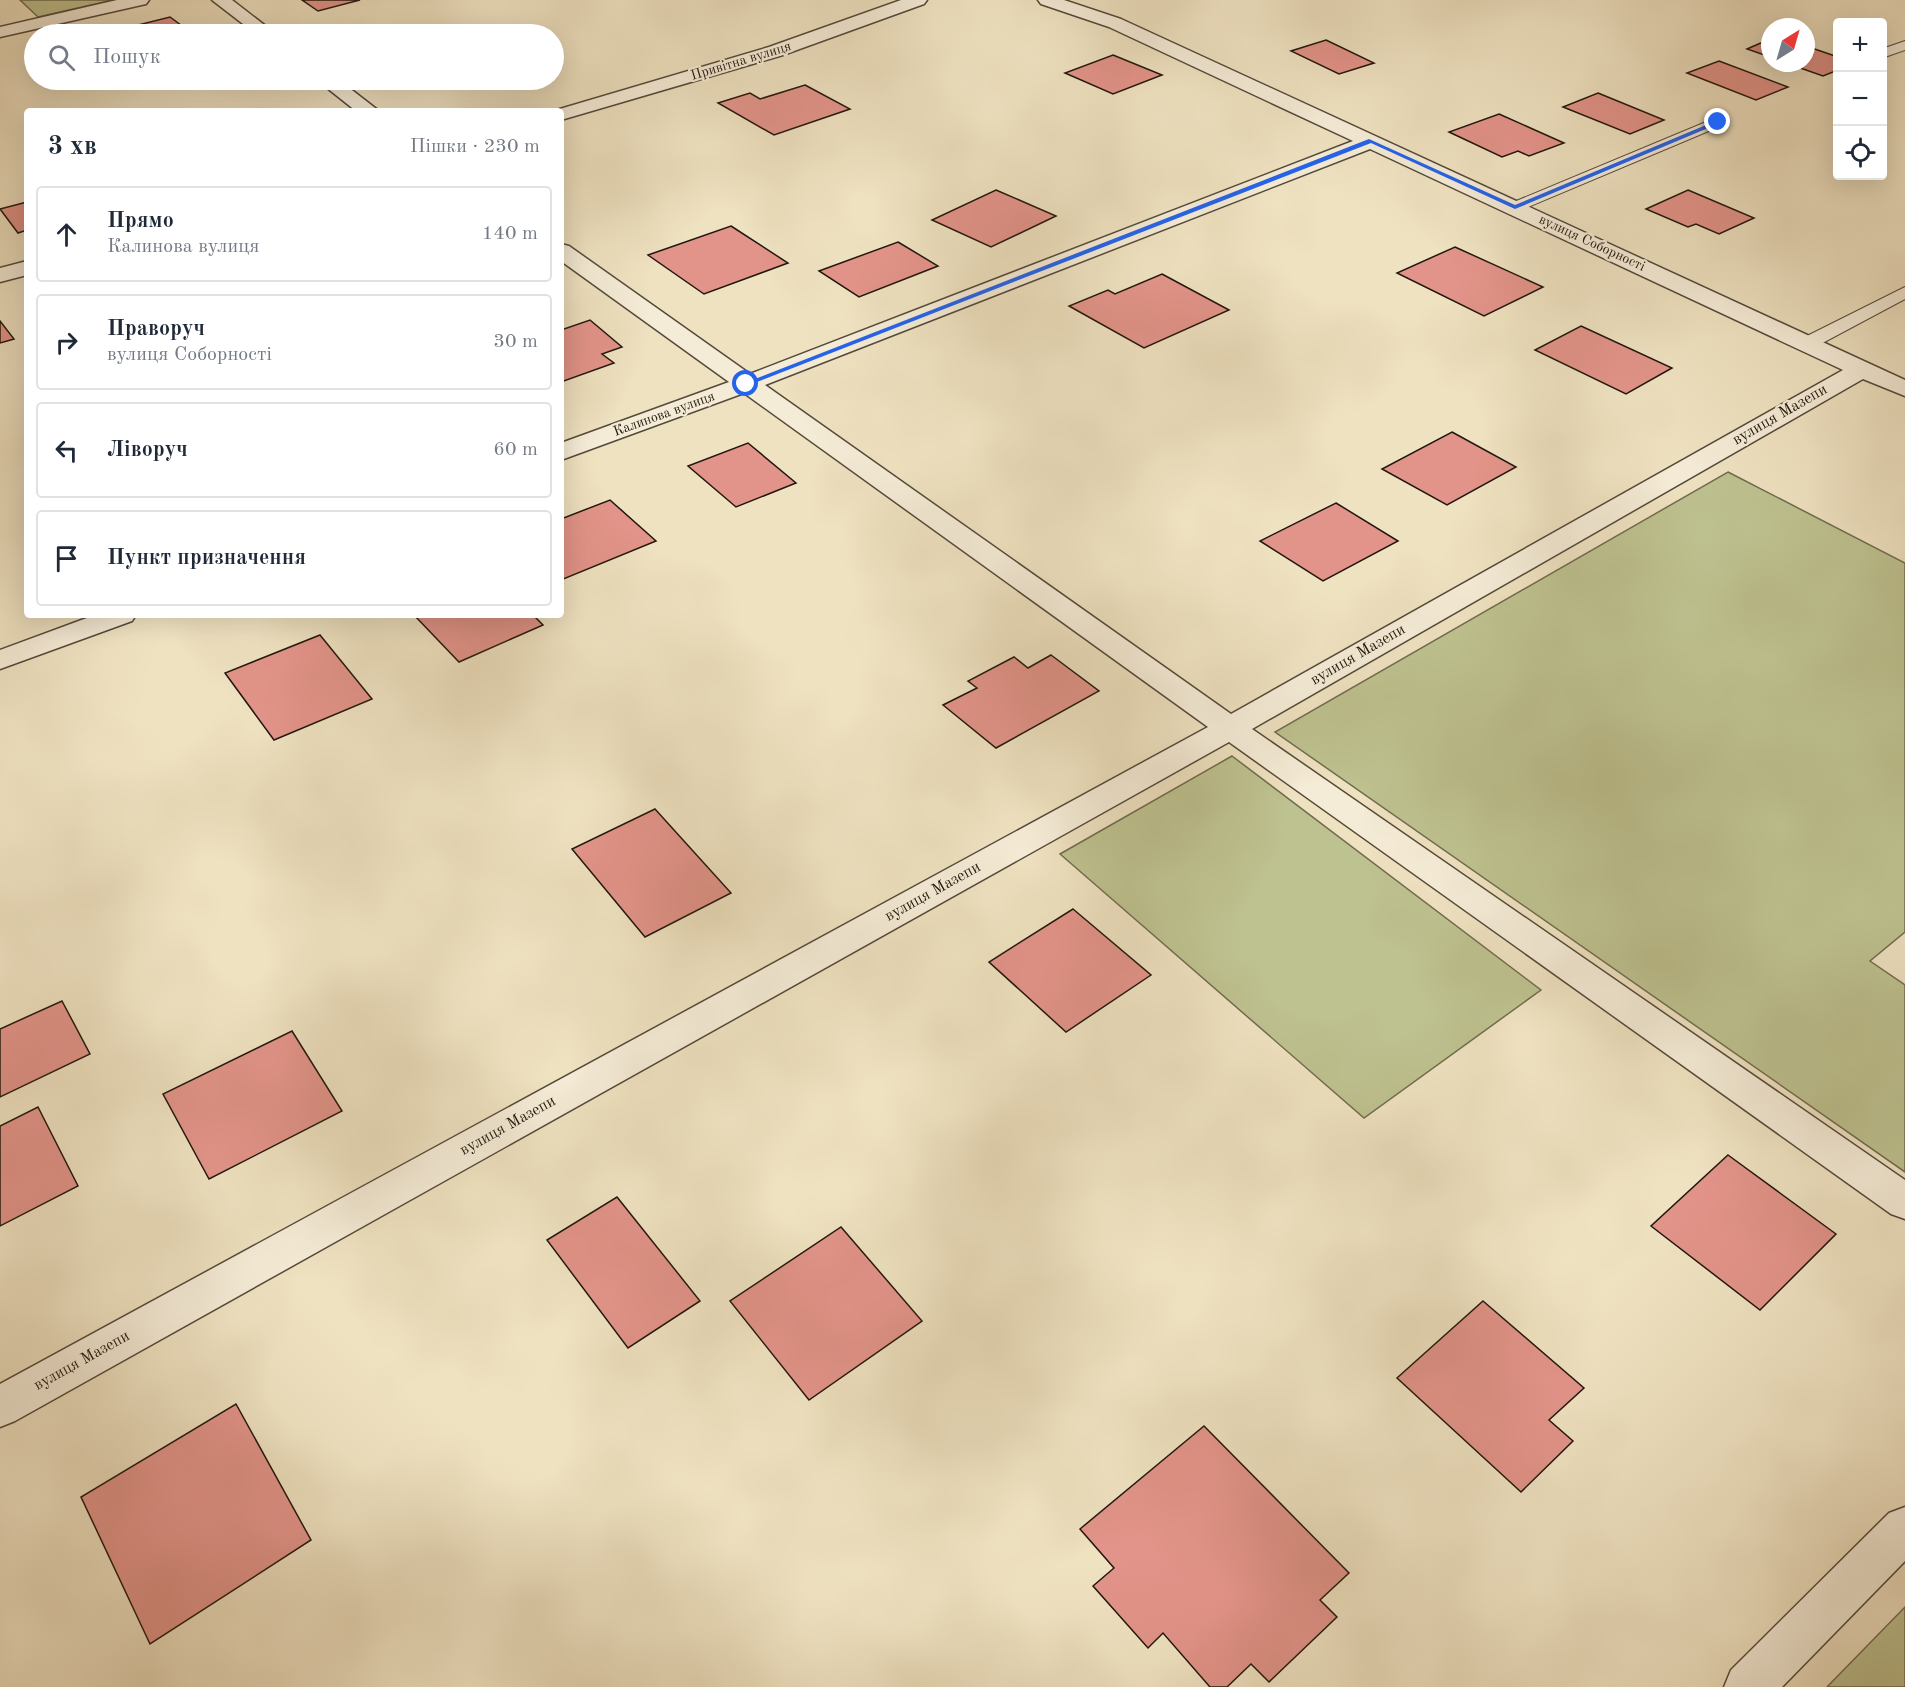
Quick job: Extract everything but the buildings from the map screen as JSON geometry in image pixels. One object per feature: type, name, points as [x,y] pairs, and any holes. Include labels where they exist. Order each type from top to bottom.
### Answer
[{"type":"street","points":[[35,24],[140,0]]},
{"type":"street","points":[[221,0],[253,24]]},
{"type":"street","name":"Привітна вулиця","points":[[564,113],[776,51],[918,0]]},
{"type":"street","name":"вулиця Соборності","points":[[1047,0],[1115,23],[1905,389]]},
{"type":"street","points":[[0,32],[24,27]]},
{"type":"street","points":[[341,90],[365,108]]},
{"type":"street","name":"Калинова вулиця","points":[[564,451],[746,384],[1371,141]]},
{"type":"street","points":[[564,253],[1230,728],[1905,1202]]},
{"type":"street","points":[[0,275],[24,269]]},
{"type":"street","name":"вулиця Мазепи","points":[[0,1407],[1230,728],[1862,369]]},
{"type":"street","points":[[0,660],[114,618]]},
{"type":"street","points":[[1748,1687],[1905,1529]]},
{"type":"lane","points":[[1887,52],[1905,45]]},
{"type":"lane","points":[[1515,207],[1718,122]]},
{"type":"lane","points":[[1808,343],[1905,292]]},
{"type":"green space","points":[[20,0],[113,0],[38,17]]},
{"type":"green space","points":[[1728,472],[1905,563],[1905,932],[1870,961],[1905,985],[1905,1172],[1275,732]]},
{"type":"green space","points":[[1232,756],[1541,990],[1364,1118],[1060,854]]},
{"type":"green space","points":[[1905,1607],[1905,1687],[1827,1687]]},
{"type":"route","points":[[746,384],[1371,141],[1515,207],[1718,122]]}]
